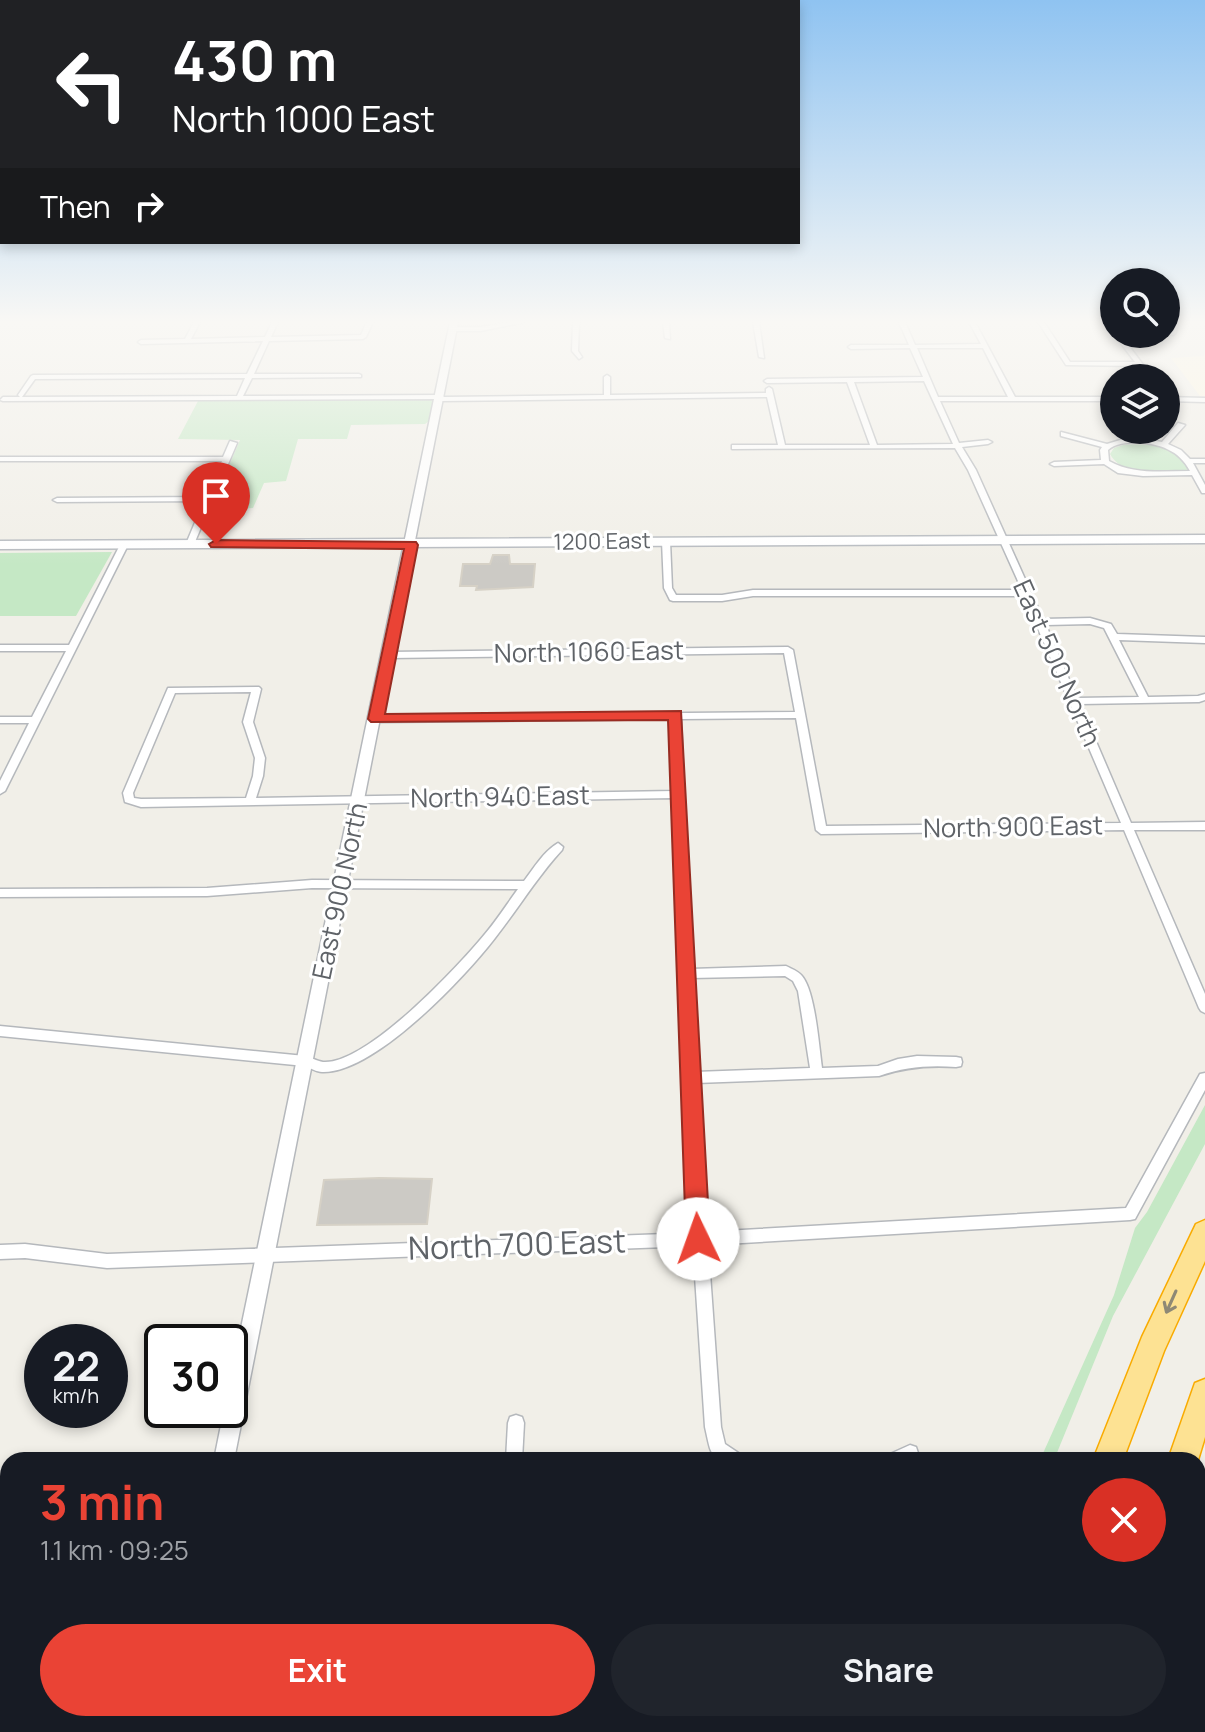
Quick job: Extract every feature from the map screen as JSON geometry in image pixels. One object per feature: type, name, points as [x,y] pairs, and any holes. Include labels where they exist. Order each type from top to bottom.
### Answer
[{"type":"highway","points":[[1111,1452],[1157,1334],[1205,1232]]},
{"type":"highway","points":[[1186,1452],[1205,1393]]},
{"type":"main road","name":"1200 East","points":[[0,545],[1205,539]]},
{"type":"street","name":"East 900 North","points":[[226,1452],[440,403]]},
{"type":"street","points":[[772,403],[782,447]]},
{"type":"street","points":[[858,403],[874,447]]},
{"type":"street","name":"East 500 North","points":[[937,403],[972,470],[1040,622],[1205,1008]]},
{"type":"street","points":[[1064,434],[1107,446],[1115,444]]},
{"type":"street","points":[[735,447],[958,446],[988,442]]},
{"type":"street","points":[[190,544],[233,443]]},
{"type":"street","points":[[1164,444],[1189,461],[1205,461]]},
{"type":"street","points":[[1105,462],[1104,450],[1107,446]]},
{"type":"street","points":[[0,459],[226,459]]},
{"type":"street","points":[[1189,461],[1205,491]]},
{"type":"street","points":[[1054,464],[1105,462],[1121,471],[1193,473]]},
{"type":"street","points":[[57,500],[209,499]]},
{"type":"street","points":[[666,541],[668,588],[673,598],[722,598],[753,593],[1026,593]]},
{"type":"street","points":[[0,791],[124,545]]},
{"type":"street","points":[[1040,622],[1090,621],[1108,626],[1145,700]]},
{"type":"street","points":[[1113,637],[1205,640]]},
{"type":"street","points":[[0,648],[73,648]]},
{"type":"street","name":"North 1060 East","points":[[389,655],[788,650],[801,715]]},
{"type":"street","name":"North 940 East","points":[[250,801],[260,758],[248,722],[256,689],[171,690],[128,793],[129,800],[250,801],[359,801],[679,794]]},
{"type":"street","points":[[1072,701],[1205,697]]},
{"type":"street","points":[[676,715],[698,1239],[713,1427],[718,1449],[722,1452]]},
{"type":"street","points":[[376,719],[801,715]]},
{"type":"street","name":"North 900 East","points":[[801,715],[821,830],[1205,826]]},
{"type":"street","points":[[0,720],[36,720]]},
{"type":"street","points":[[0,1031],[305,1061],[324,1067],[358,1056],[393,1035],[474,955],[525,885],[558,847]]},
{"type":"street","points":[[0,893],[207,892],[341,885],[525,885]]},
{"type":"street","points":[[685,974],[786,971],[795,975],[802,983],[805,995],[817,1074]]},
{"type":"street","points":[[689,1078],[879,1071],[901,1061],[922,1059],[956,1062]]},
{"type":"street","name":"North 700 East","points":[[0,1252],[25,1251],[107,1261],[698,1239],[1130,1214],[1205,1078]]},
{"type":"street","points":[[514,1452],[516,1423]]},
{"type":"green space","points":[[197,403],[432,403],[429,421],[425,424],[351,425],[347,439],[298,439],[286,481],[264,483],[253,508],[210,510],[240,440],[178,439]]},
{"type":"green space","points":[[1152,445],[1169,450],[1189,469],[1154,472],[1124,467],[1110,454],[1114,448]]},
{"type":"green space","points":[[112,552],[76,616],[0,616],[0,553]]},
{"type":"green space","points":[[1205,1105],[1205,1144],[1113,1316],[1057,1452],[1044,1452],[1114,1295],[1135,1228],[1147,1212]]},
{"type":"building","points":[[493,555],[509,555],[510,564],[535,564],[533,587],[476,590],[477,586],[460,586],[463,564],[490,564]]},
{"type":"building","points":[[432,1179],[427,1224],[317,1225],[324,1180]]},
{"type":"route","points":[[216,544],[411,545],[376,719],[676,715],[698,1239]]}]
